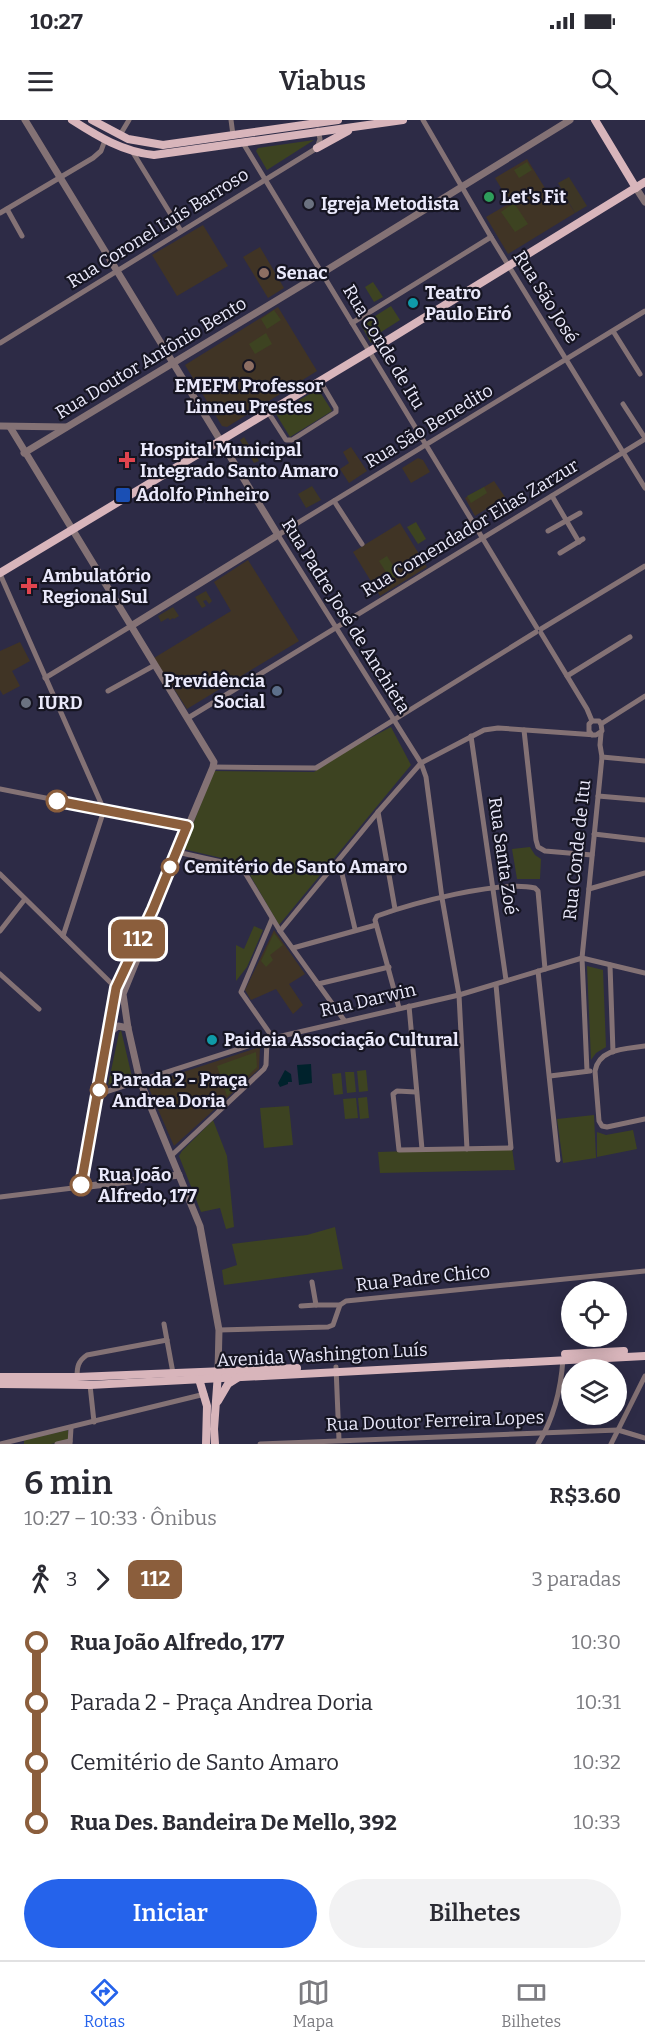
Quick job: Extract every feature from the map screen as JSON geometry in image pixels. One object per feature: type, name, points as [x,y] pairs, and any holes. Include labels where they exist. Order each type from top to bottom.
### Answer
[{"type":"main road","points":[[72,120],[105,140],[144,154],[166,154],[403,120]]},
{"type":"main road","points":[[92,120],[136,141],[163,144],[316,121],[338,120]]},
{"type":"main road","points":[[595,120],[636,188]]},
{"type":"main road","points":[[317,148],[353,128]]},
{"type":"main road","points":[[0,573],[369,352],[645,182]]},
{"type":"main road","name":"Avenida Washington Luís","points":[[0,1384],[90,1385],[200,1379],[218,1374],[240,1377],[645,1351]]},
{"type":"main road","name":"Avenida Washington Luís","points":[[563,1357],[645,1356]]},
{"type":"main road","name":"Avenida Washington Luís","points":[[0,1377],[336,1370]]},
{"type":"main road","points":[[215,1444],[218,1374]]},
{"type":"main road","points":[[216,1407],[228,1384],[240,1377]]},
{"type":"main road","points":[[200,1379],[207,1406],[206,1444]]},
{"type":"street","name":"Rua Padre José de Anchieta","points":[[25,120],[278,535],[421,764],[426,777],[442,898],[459,995],[467,1149]]},
{"type":"street","points":[[120,135],[129,120]]},
{"type":"street","points":[[231,120],[233,135]]},
{"type":"street","name":"Rua São José","points":[[423,120],[645,488]]},
{"type":"street","name":"Rua Doutor Antônio Bento","points":[[24,453],[570,120]]},
{"type":"street","points":[[316,121],[320,139],[317,148]]},
{"type":"street","points":[[22,236],[2,210],[99,153],[105,140]]},
{"type":"street","name":"Rua Conde de Itu","points":[[243,143],[587,709],[590,723]]},
{"type":"street","name":"Rua Coronel Luís Barroso","points":[[0,343],[317,148]]},
{"type":"street","points":[[132,151],[181,231]]},
{"type":"street","points":[[636,188],[645,202]]},
{"type":"street","points":[[352,323],[492,237]]},
{"type":"street","name":"Rua São Benedito","points":[[45,678],[645,311]]},
{"type":"street","points":[[613,331],[640,374]]},
{"type":"street","points":[[268,412],[286,440],[292,440],[336,412],[336,408],[320,381]]},
{"type":"street","points":[[623,404],[645,438]]},
{"type":"street","points":[[0,426],[66,427]]},
{"type":"street","points":[[10,427],[212,758],[213,767],[153,909],[116,988],[81,1187]]},
{"type":"street","name":"Rua Comendador Elias Zarzur","points":[[188,718],[645,438]]},
{"type":"street","points":[[552,496],[581,540],[560,553]]},
{"type":"street","points":[[334,501],[362,544]]},
{"type":"street","points":[[548,531],[580,513]]},
{"type":"street","points":[[213,767],[316,768],[643,567],[645,575]]},
{"type":"street","points":[[0,573],[104,810],[63,936]]},
{"type":"street","points":[[567,676],[630,637]]},
{"type":"street","points":[[108,691],[155,665]]},
{"type":"street","points":[[601,724],[645,696]]},
{"type":"street","points":[[579,733],[590,723],[598,721],[601,724]]},
{"type":"street","points":[[590,723],[589,731],[593,735]]},
{"type":"street","points":[[280,931],[378,812],[421,764],[484,730],[498,728],[593,735],[601,733],[601,724]]},
{"type":"street","points":[[524,730],[538,847],[545,851],[592,855]]},
{"type":"street","name":"Rua Conde de Itu","points":[[587,1071],[582,958],[602,757],[601,733]]},
{"type":"street","name":"Rua Conde de Itu","points":[[593,735],[600,745]]},
{"type":"street","name":"Rua Santa Zoé","points":[[471,736],[506,980]]},
{"type":"street","points":[[602,757],[645,760]]},
{"type":"street","points":[[0,789],[187,826]]},
{"type":"street","points":[[598,796],[645,800]]},
{"type":"street","points":[[378,812],[395,909]]},
{"type":"street","points":[[594,834],[645,840]]},
{"type":"street","points":[[177,852],[240,867],[244,871],[280,931],[344,1020]]},
{"type":"street","points":[[339,861],[355,929]]},
{"type":"street","points":[[589,889],[645,873]]},
{"type":"street","points":[[0,874],[123,994]]},
{"type":"street","points":[[399,1008],[375,918],[395,909],[492,888],[535,888],[545,969]]},
{"type":"street","points":[[0,931],[26,899]]},
{"type":"street","points":[[153,909],[152,923],[123,994],[140,1082],[200,1226],[219,1330],[218,1374]]},
{"type":"street","points":[[171,1156],[266,1065],[270,1039],[241,992],[272,918]]},
{"type":"street","points":[[292,948],[376,924]]},
{"type":"street","points":[[582,958],[645,973]]},
{"type":"street","name":"Rua Darwin","points":[[99,1094],[270,1039],[459,995],[582,958]]},
{"type":"street","points":[[610,965],[613,1052]]},
{"type":"street","points":[[318,984],[389,967]]},
{"type":"street","points":[[538,971],[558,1160]]},
{"type":"street","points":[[0,974],[39,1009]]},
{"type":"street","points":[[416,1092],[397,1091],[393,1094],[398,1149],[401,1151],[510,1149],[512,1146],[495,985]]},
{"type":"street","points":[[409,1006],[422,1149]]},
{"type":"street","points":[[109,1033],[118,1026],[128,1028]]},
{"type":"street","points":[[645,1046],[613,1052],[599,1059],[595,1071],[599,1120],[602,1126],[645,1119]]},
{"type":"street","points":[[550,1076],[595,1071]]},
{"type":"street","points":[[0,1197],[179,1175]]},
{"type":"street","name":"Rua Padre Chico","points":[[219,1330],[328,1327],[336,1321],[340,1305],[346,1301],[645,1271]]},
{"type":"street","points":[[312,1282],[316,1305]]},
{"type":"street","points":[[301,1306],[340,1305]]},
{"type":"street","points":[[164,1324],[173,1373]]},
{"type":"street","points":[[77,1377],[80,1360],[87,1355],[167,1340]]},
{"type":"street","points":[[538,1444],[557,1401],[563,1357]]},
{"type":"street","points":[[336,1370],[345,1441]]},
{"type":"street","points":[[611,1444],[645,1376]]},
{"type":"street","points":[[90,1385],[94,1422]]},
{"type":"street","points":[[0,1444],[21,1442],[205,1394]]},
{"type":"street","points":[[57,1444],[70,1443],[71,1428]]},
{"type":"street","name":"Rua Doutor Ferreira Lopes","points":[[260,1444],[618,1430],[645,1438]]},
{"type":"shaded area","points":[[527,159],[548,193],[559,187],[575,213],[508,254],[486,217],[510,203],[495,178]]},
{"type":"shaded area","points":[[569,177],[587,206],[575,213],[558,183]]},
{"type":"shaded area","points":[[203,225],[228,266],[177,296],[152,255]]},
{"type":"shaded area","name":"Senac","points":[[260,247],[284,288],[268,298],[243,257]]},
{"type":"shaded area","name":"EMEFM Professor Linneu Prestes","points":[[278,307],[317,371],[227,427],[222,426],[185,365]]},
{"type":"shaded area","points":[[244,437],[259,461],[254,463],[240,440]]},
{"type":"shaded area","points":[[351,447],[367,471],[349,483],[340,469],[349,463],[343,452]]},
{"type":"shaded area","points":[[418,458],[423,460],[430,472],[411,483],[402,468]]},
{"type":"shaded area","points":[[494,481],[505,497],[475,516],[465,498]]},
{"type":"shaded area","points":[[312,486],[321,500],[306,508],[298,494]]},
{"type":"shaded area","points":[[400,523],[427,567],[380,596],[353,552]]},
{"type":"shaded area","points":[[248,560],[299,641],[187,709],[154,658],[231,611],[214,582]]},
{"type":"shaded area","points":[[206,591],[212,601],[209,604],[206,600],[203,601],[206,606],[202,608],[195,597]]},
{"type":"shaded area","points":[[173,607],[179,616],[161,622],[158,616]]},
{"type":"shaded area","points":[[20,642],[30,661],[12,671],[20,686],[3,695],[0,690],[0,651]]},
{"type":"shaded area","points":[[274,930],[305,974],[289,984],[303,1005],[293,1014],[276,989],[251,1000],[245,990]]},
{"type":"shaded area","points":[[260,1047],[259,1069],[174,1146],[147,1084]]},
{"type":"green space","points":[[314,140],[267,170],[256,151],[258,148]]},
{"type":"green space","points":[[527,162],[532,170],[519,178],[514,170]]},
{"type":"green space","points":[[514,203],[528,224],[515,232],[501,212]]},
{"type":"green space","points":[[373,282],[383,297],[374,302],[365,287]]},
{"type":"green space","points":[[391,306],[400,320],[378,334],[371,343],[361,325]]},
{"type":"green space","points":[[274,310],[281,320],[267,329],[261,319]]},
{"type":"green space","points":[[266,333],[272,344],[255,354],[249,344]]},
{"type":"green space","points":[[318,389],[332,411],[290,437],[276,414]]},
{"type":"green space","points":[[484,487],[487,493],[471,503],[467,496]]},
{"type":"green space","points":[[416,522],[426,539],[418,544],[407,527]]},
{"type":"green space","points":[[387,556],[399,575],[391,580],[379,561]]},
{"type":"green space","name":"Cemitério de Santo Amaro","points":[[391,727],[411,765],[279,925],[243,863],[183,849],[214,771],[314,772],[351,748]]},
{"type":"green space","points":[[530,847],[541,859],[540,879],[517,879],[512,849]]},
{"type":"green space","points":[[254,926],[263,930],[247,967],[236,981],[236,945],[244,949]]},
{"type":"green space","points":[[274,933],[283,945],[270,955],[273,960],[266,967],[261,961]]},
{"type":"green space","points":[[587,966],[603,970],[606,1047],[596,1053],[591,1060]]},
{"type":"green space","points":[[121,1030],[132,1077],[108,1085],[119,1033]]},
{"type":"green space","points":[[256,1052],[257,1067],[227,1096],[217,1066]]},
{"type":"green space","points":[[366,1070],[368,1091],[359,1092],[357,1071]]},
{"type":"green space","points":[[345,1072],[354,1072],[356,1092],[347,1093]]},
{"type":"green space","points":[[341,1073],[343,1094],[334,1095],[332,1074]]},
{"type":"green space","points":[[367,1097],[369,1118],[360,1119],[358,1098]]},
{"type":"green space","points":[[356,1098],[358,1118],[345,1119],[343,1099]]},
{"type":"green space","points":[[289,1106],[293,1145],[264,1148],[260,1108]]},
{"type":"green space","points":[[594,1115],[596,1158],[563,1163],[557,1119]]},
{"type":"green space","points":[[213,1120],[227,1156],[234,1227],[226,1229],[220,1208],[201,1212],[179,1156]]},
{"type":"green space","points":[[633,1130],[637,1149],[597,1157],[597,1132],[606,1135]]},
{"type":"green space","points":[[512,1148],[515,1170],[380,1173],[378,1152]]},
{"type":"green space","points":[[335,1227],[343,1269],[224,1285],[222,1270],[237,1265],[232,1244],[307,1235]]},
{"type":"green space","points":[[68,1430],[68,1440],[51,1444],[24,1444],[24,1440]]},
{"type":"water","points":[[311,1064],[312,1083],[299,1085],[297,1065]]},
{"type":"water","points":[[285,1070],[291,1074],[292,1082],[280,1087],[278,1083]]},
{"type":"bus line","name":"112","points":[[57,801],[187,826],[153,909],[116,988],[81,1185]]},
{"type":"place","name":"Let's Fit","points":[[489,197]]},
{"type":"place","name":"Igreja Metodista","points":[[309,204]]},
{"type":"place","name":"Senac","points":[[264,273]]},
{"type":"place","name":"Teatro Paulo Eiró","points":[[413,303]]},
{"type":"place","name":"EMEFM Professor Linneu Prestes","points":[[249,366]]},
{"type":"place","name":"Hospital Municipal Integrado Santo Amaro","points":[[127,460]]},
{"type":"place","name":"Adolfo Pinheiro","points":[[123,495]]},
{"type":"place","name":"Ambulatório Regional Sul","points":[[29,586]]},
{"type":"place","name":"Previdência Social","points":[[277,691]]},
{"type":"place","name":"IURD","points":[[26,703]]},
{"type":"place","name":"Cemitério de Santo Amaro","points":[[170,867]]},
{"type":"place","name":"Paideia Associação Cultural","points":[[212,1040]]},
{"type":"place","name":"Parada 2 - Praça Andrea Doria","points":[[99,1090]]},
{"type":"place","name":"Rua João Alfredo, 177","points":[[81,1185]]}]
